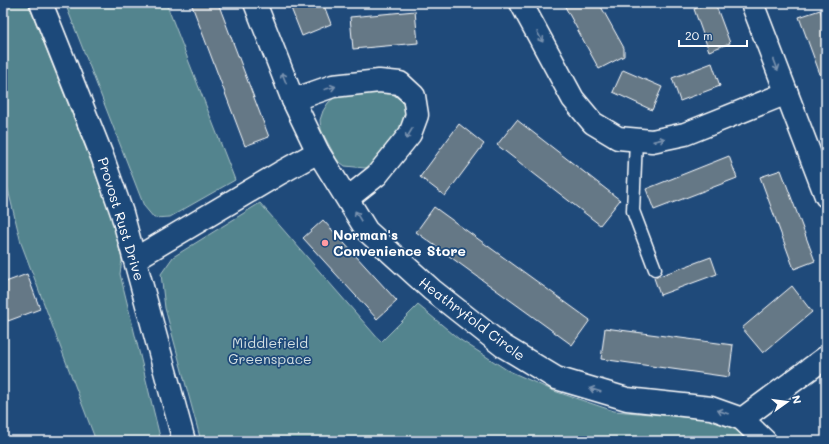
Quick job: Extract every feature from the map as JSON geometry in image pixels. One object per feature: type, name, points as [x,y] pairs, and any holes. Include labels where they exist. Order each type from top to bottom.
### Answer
[{"type":"street","name":"Provost Rust Drive","points":[[41,3],[102,156],[122,213],[184,441]]},
{"type":"street","name":"Heathryfold Circle","points":[[255,3],[293,100],[318,152],[348,198],[367,231],[432,290],[503,346],[556,378],[627,399],[710,408],[742,419],[765,441]]},
{"type":"street","points":[[521,3],[573,99],[593,123],[618,138],[652,141],[685,134],[787,93]]},
{"type":"street","points":[[752,3],[826,196]]},
{"type":"street","points":[[293,100],[333,86],[379,81],[400,83],[414,96],[417,115],[410,134],[377,175],[348,198]]},
{"type":"street","points":[[135,259],[280,172],[318,152]]},
{"type":"street","points":[[742,419],[826,357]]},
{"type":"lane","points":[[636,140],[633,211],[655,269]]},
{"type":"green space","points":[[3,3],[28,3],[111,216],[122,260],[120,274],[161,441],[96,441],[21,243],[3,169]]},
{"type":"green space","points":[[65,3],[166,3],[235,180],[170,217],[154,218],[144,206]]},
{"type":"green space","points":[[377,90],[391,93],[402,101],[406,114],[402,127],[375,164],[365,168],[345,166],[337,160],[321,130],[320,120],[323,111],[328,103],[336,96]]},
{"type":"green space","name":"Middlefield Greenspace","points":[[260,203],[381,342],[418,305],[459,339],[507,370],[554,391],[614,411],[710,419],[735,429],[748,441],[201,441],[165,308],[161,274],[173,257]]},
{"type":"building","points":[[191,3],[218,3],[269,137],[245,146]]},
{"type":"building","points":[[289,3],[323,3],[331,24],[302,36]]},
{"type":"building","points":[[563,3],[599,3],[624,48],[624,56],[599,69]]},
{"type":"building","points":[[709,3],[715,3],[730,43],[709,51],[694,9]]},
{"type":"building","points":[[820,10],[826,27],[826,85],[824,85],[799,17]]},
{"type":"building","points":[[415,11],[418,43],[353,49],[350,17]]},
{"type":"building","points":[[712,63],[720,86],[680,101],[672,78]]},
{"type":"building","points":[[623,70],[662,87],[652,110],[613,92]]},
{"type":"building","points":[[517,120],[620,200],[600,225],[497,145]]},
{"type":"building","points":[[459,124],[484,144],[445,196],[420,177]]},
{"type":"building","points":[[729,156],[737,178],[654,210],[646,189]]},
{"type":"building","points":[[781,170],[815,261],[794,269],[760,177]]},
{"type":"building","points":[[434,207],[590,320],[572,345],[416,232]]},
{"type":"building","points":[[323,220],[397,301],[377,319],[303,238]]},
{"type":"building","points":[[711,257],[717,274],[660,295],[654,278]]},
{"type":"building","points":[[27,274],[40,309],[8,321],[3,311],[3,283]]},
{"type":"building","points":[[792,286],[812,312],[763,353],[742,328]]},
{"type":"building","points":[[605,328],[733,345],[729,377],[601,359]]},
{"type":"place","name":"Norman's Convenience Store","points":[[325,243]]}]
